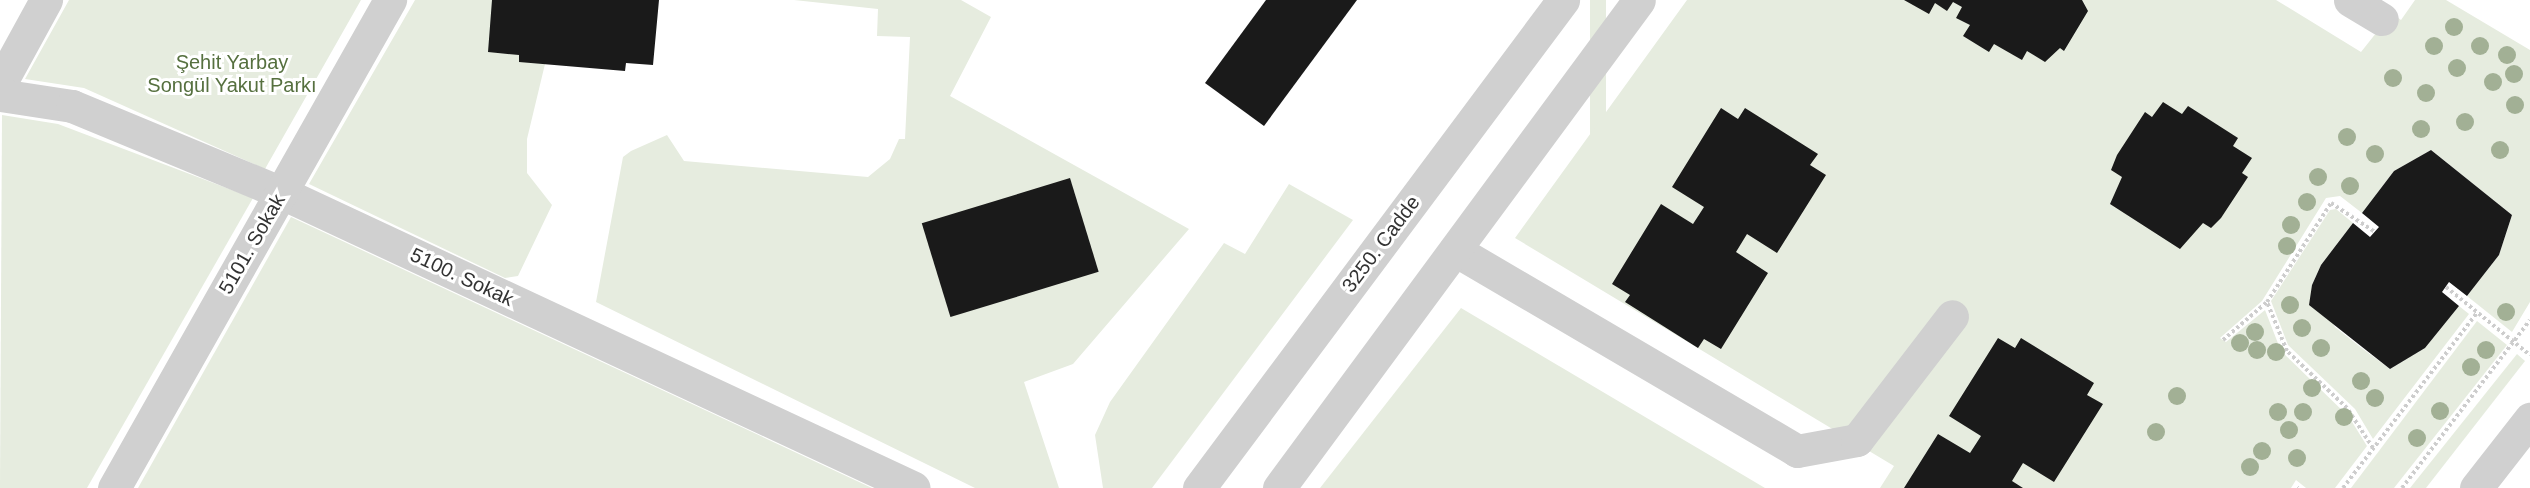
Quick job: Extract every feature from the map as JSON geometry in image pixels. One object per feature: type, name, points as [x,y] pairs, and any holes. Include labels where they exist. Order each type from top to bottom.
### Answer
[{"type":"street","points":[[0,84],[46,0]]},
{"type":"street","name":"5101. Sokak","points":[[114,488],[390,0]]},
{"type":"street","name":"3250. Cadde","points":[[1199,488],[1563,0]]},
{"type":"street","points":[[1279,488],[1639,0]]},
{"type":"street","points":[[2350,0],[2382,20]]},
{"type":"street","name":"5100. Sokak","points":[[0,95],[72,106],[282,193],[914,488]]},
{"type":"street","points":[[1455,249],[1797,451],[1857,440],[1952,316]]},
{"type":"street","points":[[2476,488],[2530,419]]},
{"type":"path","points":[[2223,340],[2267,302],[2331,203],[2375,232]]},
{"type":"path","points":[[2446,287],[2530,355]]},
{"type":"path","points":[[2267,302],[2287,351],[2347,408],[2373,448]]},
{"type":"path","points":[[2343,488],[2477,313]]},
{"type":"path","points":[[2402,488],[2516,344],[2530,320]]},
{"type":"green space","name":"Şehit Yarbay Songül Yakut Parkı","points":[[69,0],[361,0],[265,169],[84,88],[25,79]]},
{"type":"green space","points":[[415,0],[492,0],[519,55],[545,64],[527,139],[527,173],[552,205],[518,276],[505,278],[309,184]]},
{"type":"green space","points":[[794,0],[961,0],[991,17],[950,96],[1189,229],[1073,364],[1024,382],[1059,488],[975,488],[596,302],[623,157],[631,151],[667,135],[684,161],[868,177],[890,159],[899,139],[905,139],[910,37],[877,36],[878,9]]},
{"type":"green space","points":[[1590,0],[1606,0],[1606,184],[1590,184]]},
{"type":"green space","points":[[1687,0],[2276,0],[2361,52],[2392,13],[2401,20],[2415,0],[2446,0],[2530,50],[2530,302],[2512,332],[2467,296],[2499,255],[2512,215],[2431,150],[2394,171],[2362,213],[2340,196],[2326,198],[2262,301],[2220,338],[2226,342],[2265,310],[2281,351],[2349,417],[2367,446],[2335,488],[2306,488],[2296,480],[2291,488],[1880,488],[1894,466],[1515,238]]},
{"type":"green space","points":[[2,115],[58,124],[253,198],[87,488],[0,488]]},
{"type":"green space","points":[[1289,184],[1353,220],[1152,488],[1103,488],[1095,435],[1110,402],[1224,243],[1245,254]]},
{"type":"green space","points":[[2336,209],[2353,223],[2321,265],[2312,285],[2335,327],[2390,369],[2425,348],[2459,306],[2469,314],[2373,439],[2355,409],[2288,345],[2271,301],[2330,210]]},
{"type":"green space","points":[[291,217],[872,488],[138,488]]},
{"type":"green space","points":[[1461,308],[1765,488],[1320,488]]},
{"type":"green space","points":[[2477,321],[2507,345],[2394,488],[2351,488]]},
{"type":"green space","points":[[2517,354],[2525,361],[2426,488],[2410,488]]},
{"type":"building","points":[[492,0],[659,0],[653,65],[626,63],[625,71],[519,62],[519,55],[488,52]]},
{"type":"building","points":[[1266,0],[1357,0],[1264,126],[1205,83]]},
{"type":"building","points":[[1904,0],[2082,0],[2088,11],[2064,51],[2060,48],[2045,62],[2027,51],[2022,60],[1994,44],[1989,52],[1963,36],[1970,25],[1956,18],[1962,7],[1953,2],[1947,11],[1935,3],[1929,14]]},
{"type":"building","points":[[2163,102],[2182,114],[2188,106],[2238,138],[2233,146],[2252,158],[2242,173],[2248,177],[2221,218],[2211,228],[2203,223],[2180,249],[2110,204],[2122,177],[2111,170],[2117,155],[2145,112],[2152,117]]},
{"type":"building","points":[[1721,108],[1738,119],[1745,108],[1818,154],[1810,165],[1826,175],[1777,253],[1747,234],[1736,252],[1768,273],[1721,349],[1704,339],[1698,348],[1625,302],[1630,295],[1612,284],[1661,204],[1693,224],[1704,207],[1672,187]]},
{"type":"building","points":[[2431,150],[2512,215],[2499,255],[2467,296],[2449,282],[2442,292],[2459,306],[2425,348],[2390,369],[2309,305],[2312,285],[2321,265],[2353,223],[2370,237],[2379,227],[2362,213],[2394,171]]},
{"type":"building","points":[[1070,178],[1099,272],[950,317],[922,223]]},
{"type":"building","points":[[1998,338],[2015,348],[2021,338],[2094,383],[2087,395],[2103,404],[2054,482],[2023,463],[2012,481],[2023,488],[1904,488],[1938,434],[1970,453],[1981,436],[1949,416]]}]
